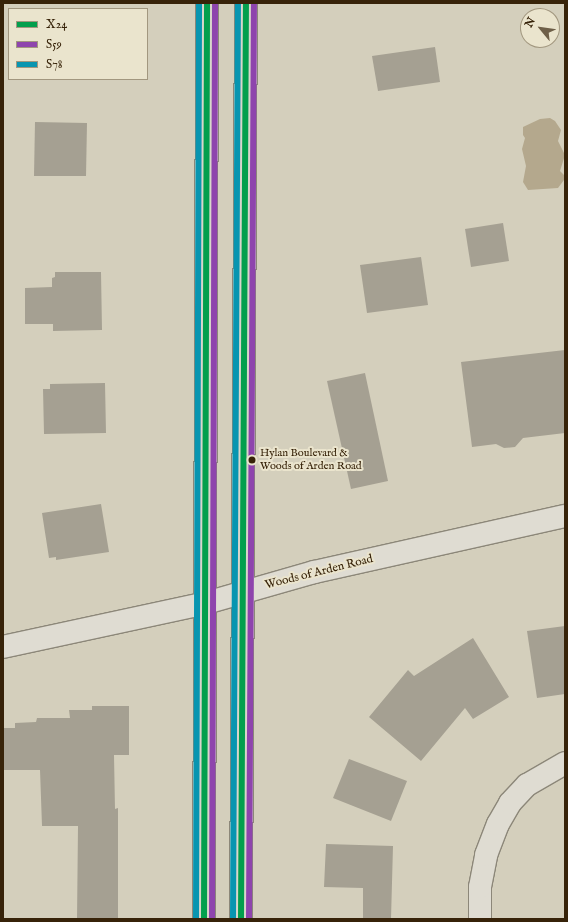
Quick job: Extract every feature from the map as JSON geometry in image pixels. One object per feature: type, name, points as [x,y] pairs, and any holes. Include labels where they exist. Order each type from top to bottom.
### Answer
[{"type":"main road","points":[[204,919],[207,3]]},
{"type":"main road","points":[[241,919],[246,3]]},
{"type":"street","name":"Woods of Arden Road","points":[[3,646],[206,603],[314,572],[565,516]]},
{"type":"street","points":[[480,919],[480,887],[484,861],[498,824],[510,804],[527,785],[565,763]]},
{"type":"shaded area","points":[[550,118],[555,121],[561,130],[558,141],[565,155],[560,171],[564,175],[564,180],[558,188],[528,190],[523,182],[526,166],[522,149],[525,138],[523,135],[523,127],[540,119]]},
{"type":"building","points":[[435,47],[440,82],[378,91],[372,56]]},
{"type":"building","points":[[35,122],[87,123],[86,176],[34,176]]},
{"type":"building","points":[[503,223],[509,261],[471,267],[465,229]]},
{"type":"building","points":[[421,257],[428,305],[367,313],[360,265]]},
{"type":"building","points":[[55,272],[101,272],[102,330],[53,331],[53,324],[25,324],[25,288],[52,287],[52,278],[55,277]]},
{"type":"building","points":[[565,350],[565,433],[523,438],[515,447],[504,448],[496,444],[472,447],[461,362]]},
{"type":"building","points":[[365,373],[388,481],[351,489],[327,381]]},
{"type":"building","points":[[105,383],[106,433],[44,434],[43,389],[50,389],[50,384]]},
{"type":"building","points":[[101,504],[109,552],[56,560],[56,557],[49,558],[42,513]]},
{"type":"building","points":[[565,626],[565,694],[537,698],[527,631]]},
{"type":"building","points":[[473,638],[509,697],[473,719],[465,708],[421,761],[369,717],[408,670],[414,676]]},
{"type":"building","points":[[92,706],[129,706],[129,755],[114,755],[115,809],[118,808],[118,919],[77,919],[78,826],[42,826],[40,770],[3,770],[3,728],[15,728],[15,723],[36,722],[37,718],[70,718],[69,710],[92,710]]},
{"type":"building","points":[[349,759],[407,781],[391,821],[333,798]]},
{"type":"building","points":[[326,844],[393,846],[391,919],[363,919],[363,888],[324,887]]},
{"type":"transit line","name":"S78","points":[[196,919],[199,3]]},
{"type":"transit line","name":"X24","points":[[204,919],[207,3]]},
{"type":"transit line","name":"S59","points":[[212,919],[215,3]]},
{"type":"transit line","name":"S78","points":[[233,919],[238,3]]},
{"type":"transit line","name":"X24","points":[[241,919],[246,3]]},
{"type":"transit line","name":"S59","points":[[249,919],[254,3]]},
{"type":"place","name":"Hylan Boulevard & Woods of Arden Road","points":[[252,460]]}]
